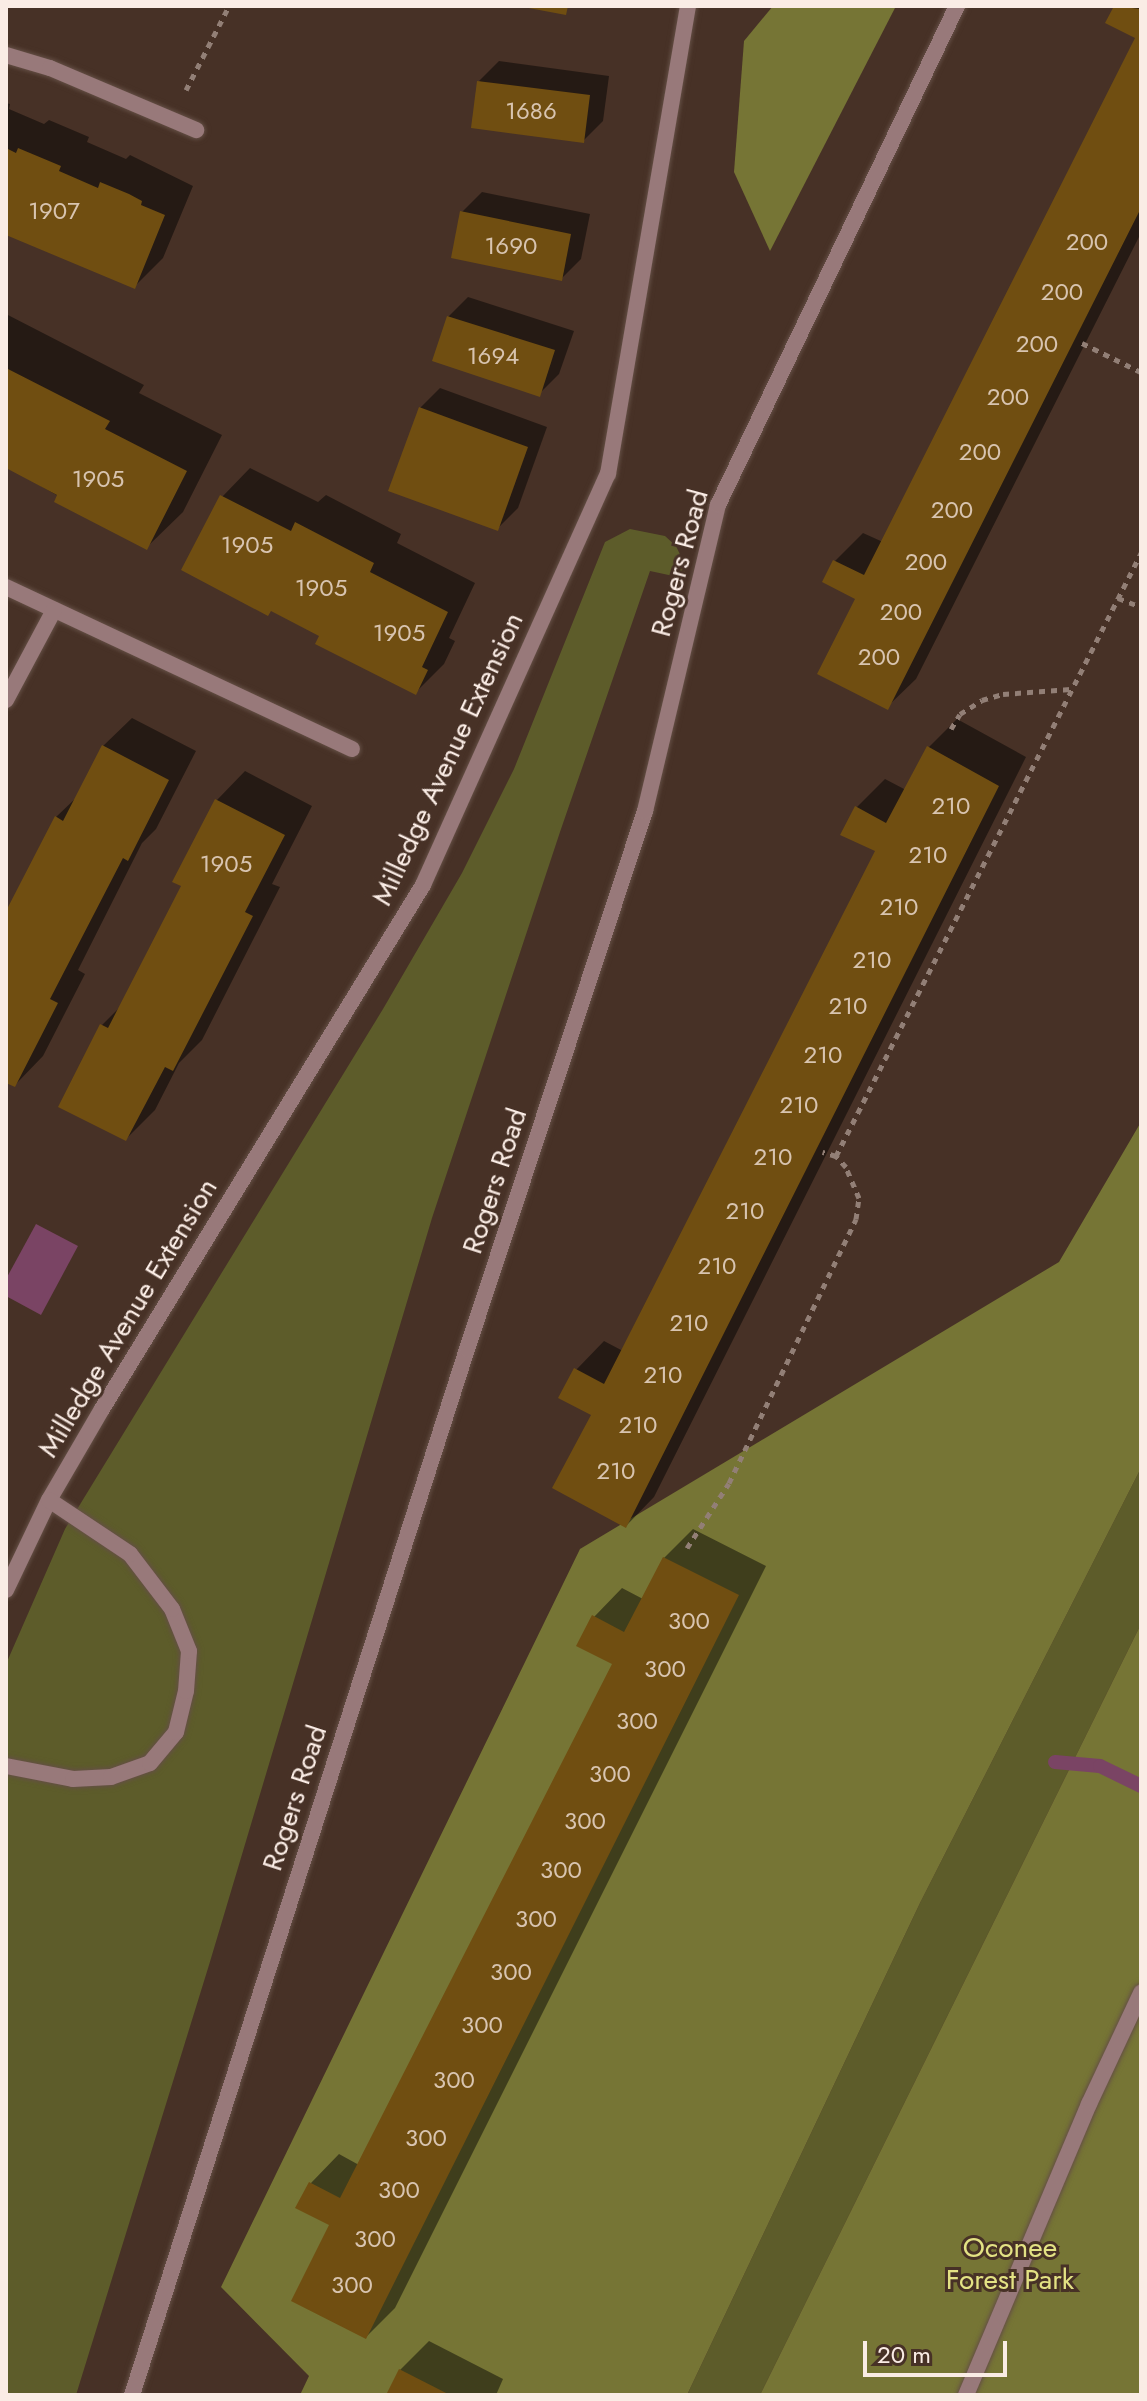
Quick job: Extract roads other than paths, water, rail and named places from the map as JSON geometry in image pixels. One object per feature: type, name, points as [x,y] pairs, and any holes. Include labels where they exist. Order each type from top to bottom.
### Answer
[{"type":"street","name":"Milledge Avenue Extension","points":[[6,1590],[49,1500],[423,885],[608,474],[688,6]]},
{"type":"street","name":"Rogers Road","points":[[132,2395],[462,1364],[645,811],[718,505],[957,6]]},
{"type":"street","points":[[6,55],[50,68],[196,130]]},
{"type":"street","points":[[6,587],[352,749]]},
{"type":"street","points":[[6,700],[54,610]]},
{"type":"street","points":[[6,1766],[73,1779],[111,1777],[150,1763],[176,1732],[186,1691],[189,1651],[172,1609],[130,1554],[49,1500]]},
{"type":"street","points":[[966,2395],[1089,2104],[1141,1993]]},
{"type":"waterway","points":[[1055,1762],[1100,1766],[1141,1786]]},
{"type":"park label","name":"Oconee Forest Park","points":[[1010,2264]]}]
